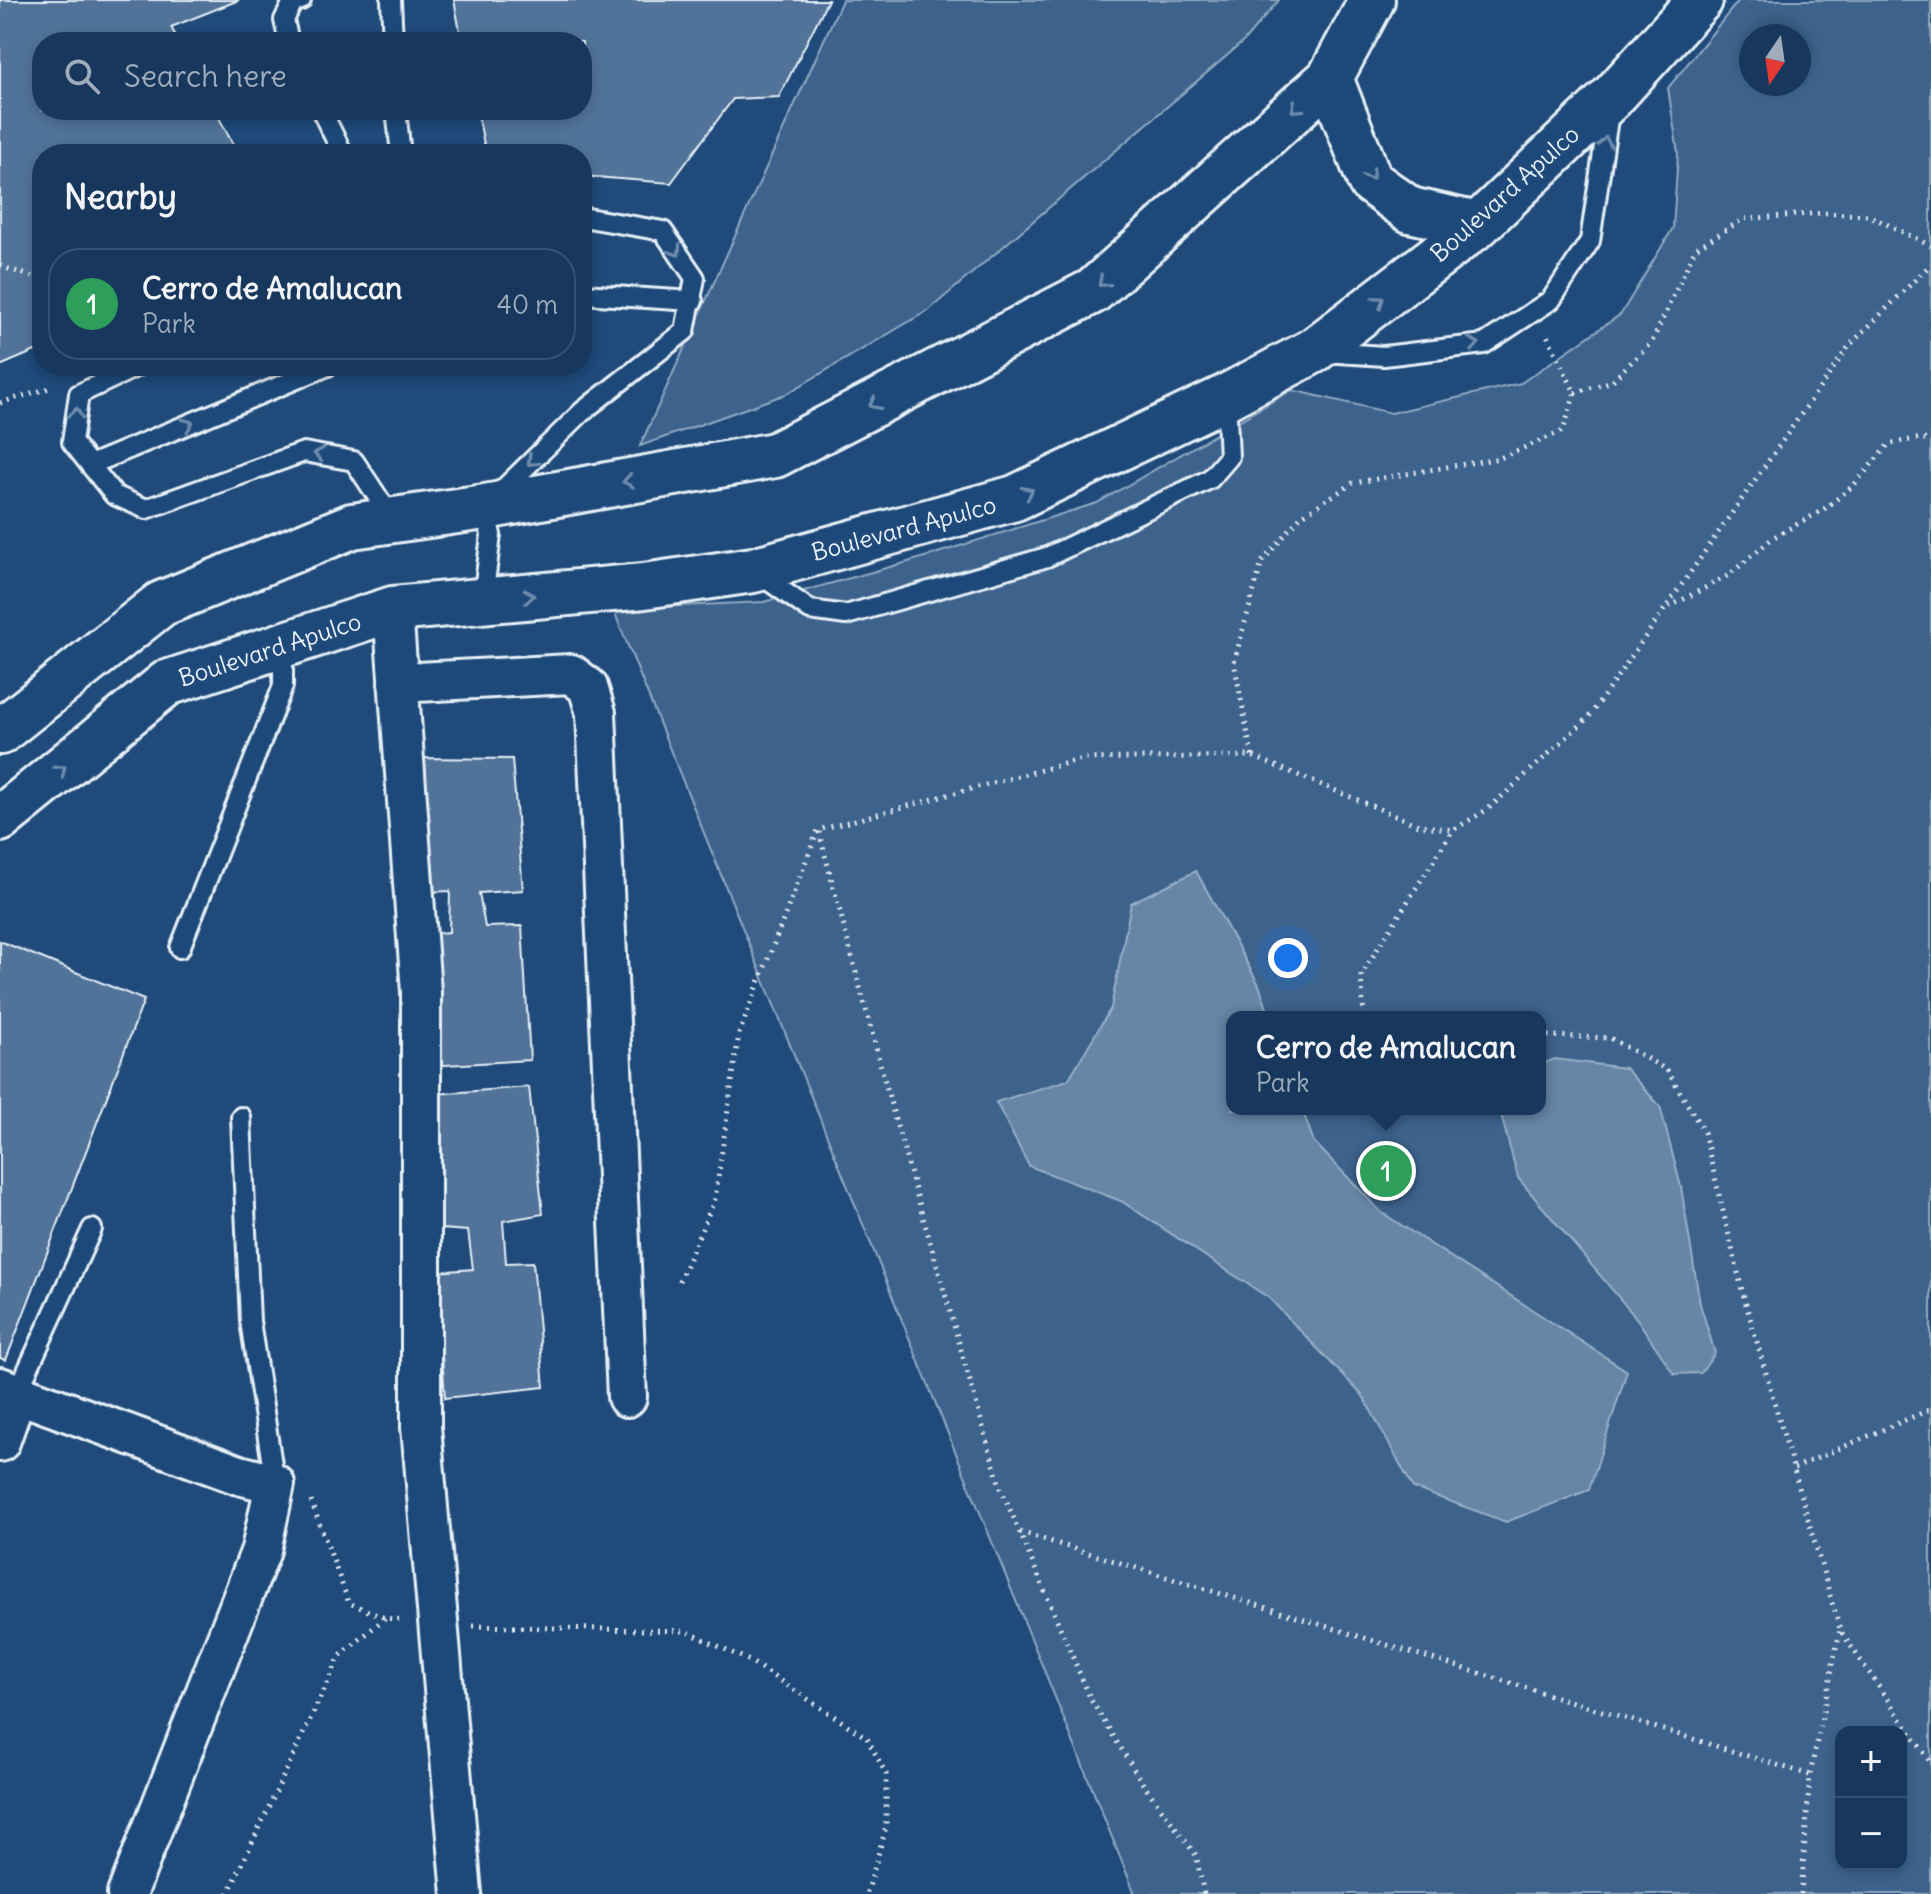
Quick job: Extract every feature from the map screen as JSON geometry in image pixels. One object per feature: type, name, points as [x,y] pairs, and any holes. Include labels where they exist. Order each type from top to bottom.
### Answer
[{"type":"street","points":[[0,732],[161,604],[352,526],[485,507],[775,455],[1093,291],[1330,78],[1372,0]]},
{"type":"street","name":"Boulevard Apulco","points":[[0,819],[167,683],[393,609],[644,586],[753,570],[1015,498],[1226,397],[1313,351],[1478,225],[1612,97],[1700,0]]},
{"type":"street","points":[[1330,78],[1370,181],[1410,210],[1478,225]]},
{"type":"street","points":[[393,609],[421,992],[421,1427],[462,1894]]},
{"type":"street","points":[[398,683],[571,674],[588,687],[596,713],[627,1397]]},
{"type":"street","points":[[0,1442],[8,1390],[239,1475],[275,1484],[261,1550],[127,1894]]},
{"type":"lane","points":[[287,32],[284,20],[293,2],[301,0]]},
{"type":"lane","points":[[391,0],[393,32]]},
{"type":"lane","points":[[1313,351],[1384,356],[1484,344],[1551,300],[1590,241],[1612,97]]},
{"type":"lane","points":[[326,120],[338,144]]},
{"type":"lane","points":[[397,120],[400,144]]},
{"type":"lane","points":[[483,599],[491,535],[485,507],[583,411],[685,331],[695,278],[663,231],[592,219]]},
{"type":"lane","points":[[592,295],[693,301]]},
{"type":"lane","points":[[117,376],[79,394],[72,442],[114,495],[146,509],[304,452],[354,461],[393,520]]},
{"type":"lane","points":[[90,465],[304,376]]},
{"type":"lane","points":[[753,570],[810,610],[846,615],[1047,557],[1210,479],[1229,457],[1226,397]]},
{"type":"lane","points":[[180,948],[283,686],[283,666],[276,648]]},
{"type":"lane","points":[[241,1117],[250,1321],[275,1484]]},
{"type":"lane","points":[[8,1390],[92,1229]]},
{"type":"path","points":[[1575,393],[1612,381],[1652,342],[1695,249],[1743,219],[1824,213],[1868,215],[1931,246]]},
{"type":"path","points":[[1364,1011],[1361,975],[1453,830],[1488,809],[1589,717],[1849,346],[1931,264]]},
{"type":"path","points":[[0,266],[32,277]]},
{"type":"path","points":[[1252,756],[1234,662],[1262,562],[1301,516],[1353,483],[1500,458],[1563,431],[1575,393],[1535,310]]},
{"type":"path","points":[[1666,609],[1729,575],[1774,537],[1823,510],[1853,486],[1889,444],[1921,438],[1931,441]]},
{"type":"path","points":[[818,830],[1082,759],[1252,756],[1418,825],[1453,830]]},
{"type":"path","points":[[679,1281],[715,1199],[739,1034],[818,830]]},
{"type":"path","points":[[818,830],[893,1112],[1000,1486],[1091,1700],[1143,1784],[1196,1855],[1204,1894]]},
{"type":"path","points":[[1546,1037],[1610,1038],[1667,1070],[1704,1132],[1742,1290],[1840,1630],[1931,1763]]},
{"type":"path","points":[[1794,1468],[1931,1409]]},
{"type":"path","points":[[228,1894],[340,1656],[385,1618],[349,1603],[310,1500],[275,1484]]},
{"type":"path","points":[[1020,1532],[1810,1775]]},
{"type":"path","points":[[437,1625],[686,1631],[750,1661],[867,1738],[886,1774],[886,1827],[867,1894]]},
{"type":"path","points":[[1801,1894],[1810,1775],[1840,1630]]},
{"type":"shaded area","points":[[842,0],[1279,0],[1244,41],[929,310],[786,394],[640,446]]},
{"type":"shaded area","points":[[1739,0],[1931,0],[1931,1894],[1135,1894],[613,609],[764,602],[915,560],[1097,503],[1292,390],[1391,413],[1521,383],[1621,314],[1673,228],[1678,153],[1668,88]]},
{"type":"shaded area","points":[[1196,871],[1259,985],[1268,1011],[1226,1011],[1226,1115],[1304,1115],[1314,1142],[1381,1212],[1627,1371],[1589,1490],[1506,1522],[1413,1488],[1363,1396],[1269,1298],[1121,1201],[1029,1166],[996,1102],[1068,1080],[1111,1008],[1131,903]]},
{"type":"shaded area","points":[[1555,1059],[1625,1068],[1660,1106],[1681,1187],[1700,1304],[1715,1353],[1701,1373],[1674,1374],[1637,1319],[1518,1178],[1501,1115],[1546,1115],[1546,1063]]},
{"type":"building","points":[[0,0],[239,0],[171,27],[174,32],[32,32],[32,120],[220,120],[233,144],[32,144],[32,352],[0,366]]},
{"type":"building","points":[[454,0],[828,0],[779,97],[733,99],[671,183],[592,177],[592,144],[484,144],[479,120],[592,120],[592,32],[460,32]]},
{"type":"building","points":[[415,758],[512,759],[523,890],[479,893],[485,927],[522,926],[530,1060],[428,1066],[428,934],[449,932],[450,891],[427,892]]},
{"type":"building","points":[[0,941],[144,1000],[6,1360],[0,1358]]},
{"type":"building","points":[[529,1087],[543,1214],[503,1221],[506,1263],[533,1262],[544,1387],[445,1398],[436,1272],[473,1269],[468,1231],[441,1229],[435,1094]]},
{"type":"place","name":"Cerro de Amalucan","points":[[1386,1171]]}]
